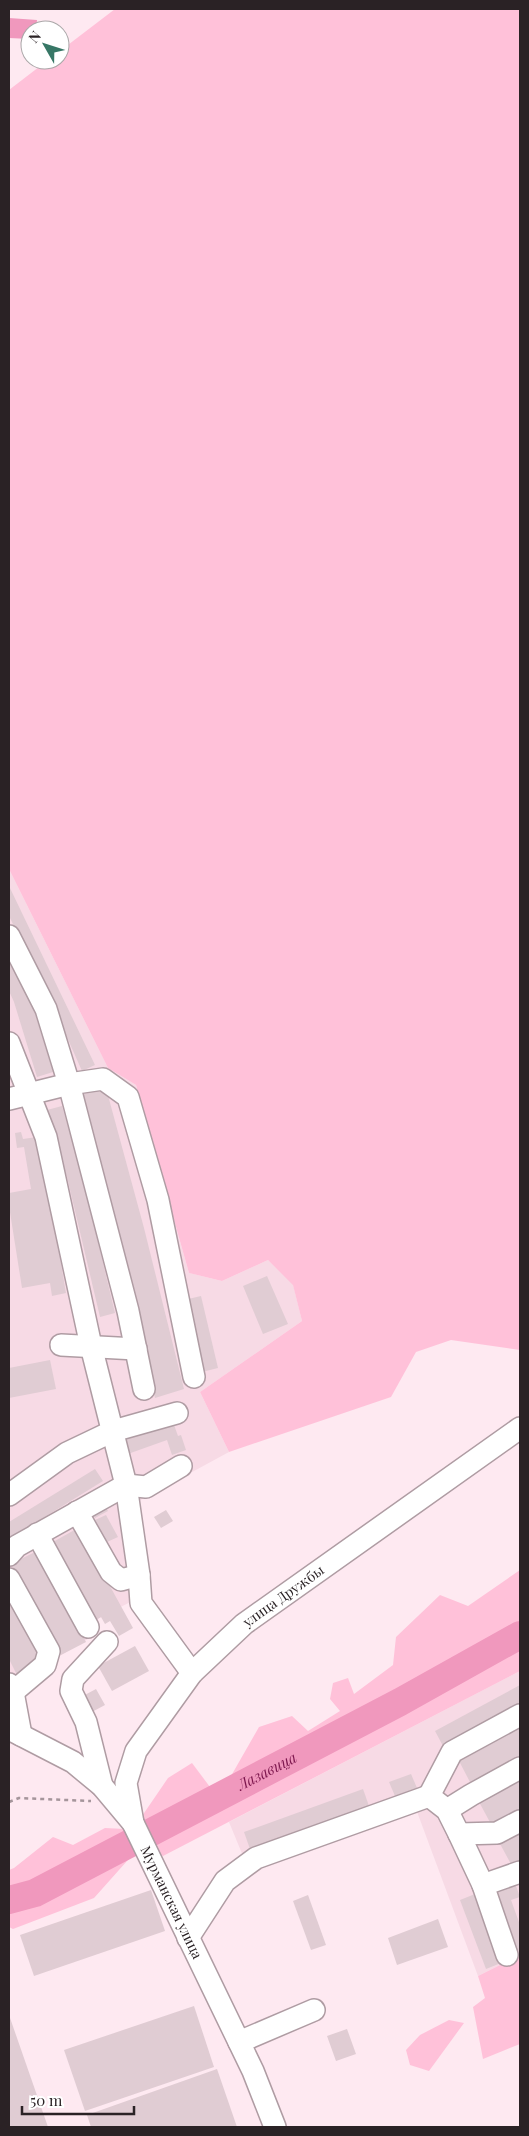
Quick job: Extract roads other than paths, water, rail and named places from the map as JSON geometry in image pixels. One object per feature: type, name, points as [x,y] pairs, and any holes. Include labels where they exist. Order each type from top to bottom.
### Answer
[{"type":"street","points":[[9,936],[46,1009],[69,1084],[128,1311],[144,1390]]},
{"type":"street","points":[[9,1043],[18,1096],[46,1137],[91,1346],[126,1485],[139,1575],[141,1603],[192,1673]]},
{"type":"street","points":[[18,1096],[69,1084],[103,1079],[128,1097],[158,1200],[194,1378]]},
{"type":"street","points":[[61,1344],[136,1349]]},
{"type":"street","points":[[9,1495],[67,1453],[113,1431],[177,1413]]},
{"type":"street","name":"улица Дружбы","points":[[133,1823],[126,1783],[136,1751],[192,1673],[244,1624],[520,1428]]},
{"type":"street","points":[[9,1555],[17,1546],[37,1534],[126,1485],[146,1487],[180,1466]]},
{"type":"street","points":[[77,1512],[111,1572],[121,1580],[139,1575]]},
{"type":"street","points":[[37,1534],[88,1627]]},
{"type":"street","points":[[9,1579],[49,1651],[45,1665],[11,1688],[15,1732]]},
{"type":"street","points":[[96,1793],[86,1722],[71,1691],[73,1678],[107,1642]]},
{"type":"street","points":[[188,1938],[225,1881],[256,1858],[430,1796],[452,1752],[520,1715]]},
{"type":"street","name":"Мурманская улица","points":[[15,1732],[73,1762],[96,1793],[133,1823],[253,2071],[275,2127]]},
{"type":"street","points":[[447,1810],[520,1768]]},
{"type":"street","points":[[430,1796],[447,1810],[459,1834],[483,1885],[507,1955]]},
{"type":"street","points":[[459,1834],[497,1833],[520,1821]]},
{"type":"street","points":[[483,1885],[520,1872]]},
{"type":"street","points":[[239,2042],[314,2010]]},
{"type":"waterway","name":"Лазавица","points":[[9,1900],[35,1893],[400,1702],[520,1635]]}]
